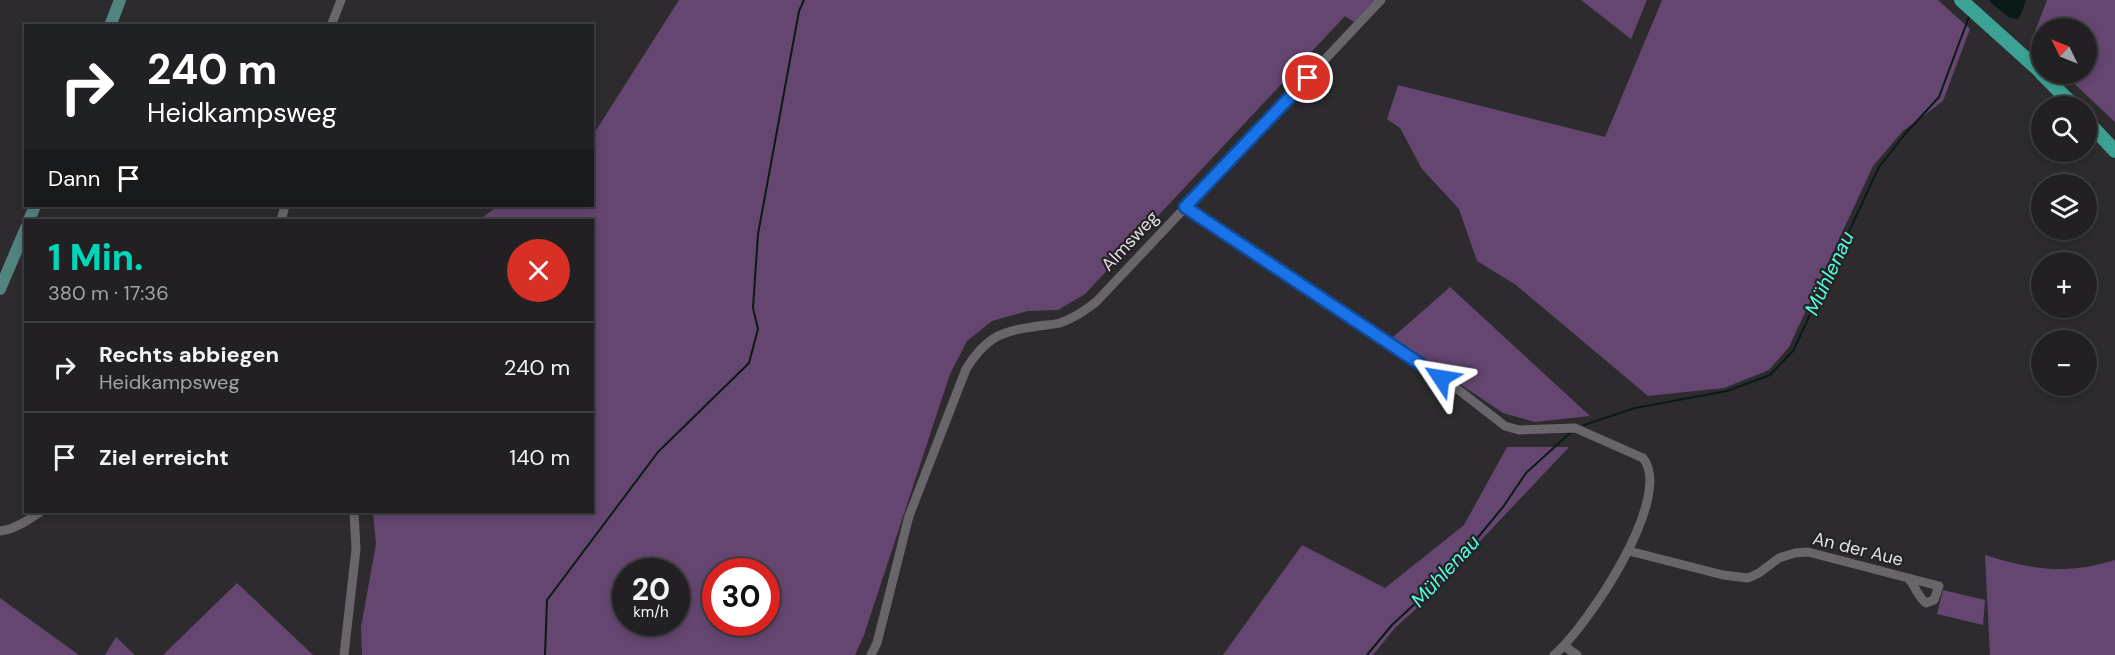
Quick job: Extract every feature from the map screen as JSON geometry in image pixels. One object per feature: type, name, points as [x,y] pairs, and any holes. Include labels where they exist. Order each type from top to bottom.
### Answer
[{"type":"main road","points":[[111,24],[120,0]]},
{"type":"main road","points":[[1961,0],[2031,63]]},
{"type":"main road","points":[[2053,84],[2064,96]]},
{"type":"main road","points":[[2097,132],[2115,151]]},
{"type":"main road","points":[[0,289],[24,233]]},
{"type":"street","points":[[332,24],[341,0]]},
{"type":"street","points":[[1185,207],[1381,0]]},
{"type":"street","name":"Almsweg","points":[[871,655],[877,643],[909,516],[966,369],[977,351],[990,339],[1011,329],[1058,323],[1078,316],[1096,302],[1185,207],[1460,391],[1505,426],[1519,430],[1575,428],[1643,458],[1649,465],[1649,488],[1644,511],[1629,551]]},
{"type":"street","points":[[0,531],[27,521],[39,513]]},
{"type":"street","points":[[344,655],[356,549],[354,513]]},
{"type":"street","points":[[1554,655],[1584,622],[1629,551]]},
{"type":"street","name":"An der Aue","points":[[1629,551],[1723,575],[1749,578],[1779,558],[1808,552],[1909,579]]},
{"type":"street","points":[[1564,646],[1577,655]]},
{"type":"shaded area","points":[[679,0],[1375,0],[1354,22],[1345,16],[1085,294],[1058,310],[1028,311],[992,321],[967,341],[950,374],[864,635],[855,655],[362,655],[361,627],[376,544],[373,513],[594,513],[594,219],[480,219],[497,207],[594,207],[594,133]]},
{"type":"shaded area","points":[[1581,0],[1647,0],[1631,39]]},
{"type":"shaded area","points":[[1662,0],[1938,0],[1970,29],[1943,101],[1903,131],[1873,166],[1789,347],[1769,370],[1724,388],[1648,396],[1516,285],[1477,261],[1459,209],[1422,169],[1400,128],[1387,119],[1398,85],[1605,137]]},
{"type":"shaded area","points":[[1990,0],[2026,0],[2018,19],[2010,18]]},
{"type":"shaded area","points":[[2047,0],[2115,0],[2115,122],[2097,105],[2097,96],[2087,96],[2075,84],[2097,84],[2097,18],[2040,18]]},
{"type":"shaded area","points":[[1450,287],[1590,416],[1535,422],[1503,413],[1392,338]]},
{"type":"shaded area","points":[[1507,447],[1569,447],[1418,607],[1395,628],[1373,655],[1223,655],[1302,545],[1385,588],[1464,525]]},
{"type":"shaded area","points":[[1985,555],[2050,569],[2080,568],[2115,560],[2115,655],[1990,655]]},
{"type":"shaded area","points":[[237,583],[313,655],[163,655]]},
{"type":"shaded area","points":[[1943,590],[1985,600],[1983,625],[1937,614]]},
{"type":"shaded area","points":[[0,598],[79,655],[0,655]]},
{"type":"shaded area","points":[[116,637],[135,655],[105,655]]},
{"type":"waterway","points":[[545,655],[547,600],[658,452],[749,363],[758,329],[753,308],[758,234],[799,11],[804,0]]},
{"type":"waterway","name":"Mühlenau","points":[[1584,425],[1635,408],[1727,391],[1770,375],[1793,351],[1879,167],[1939,97],[1970,14]]},
{"type":"waterway","name":"Mühlenau","points":[[1367,655],[1392,625],[1435,585],[1479,536],[1503,507],[1526,473],[1570,433]]},
{"type":"route","points":[[1308,78],[1185,207],[1441,378]]}]
